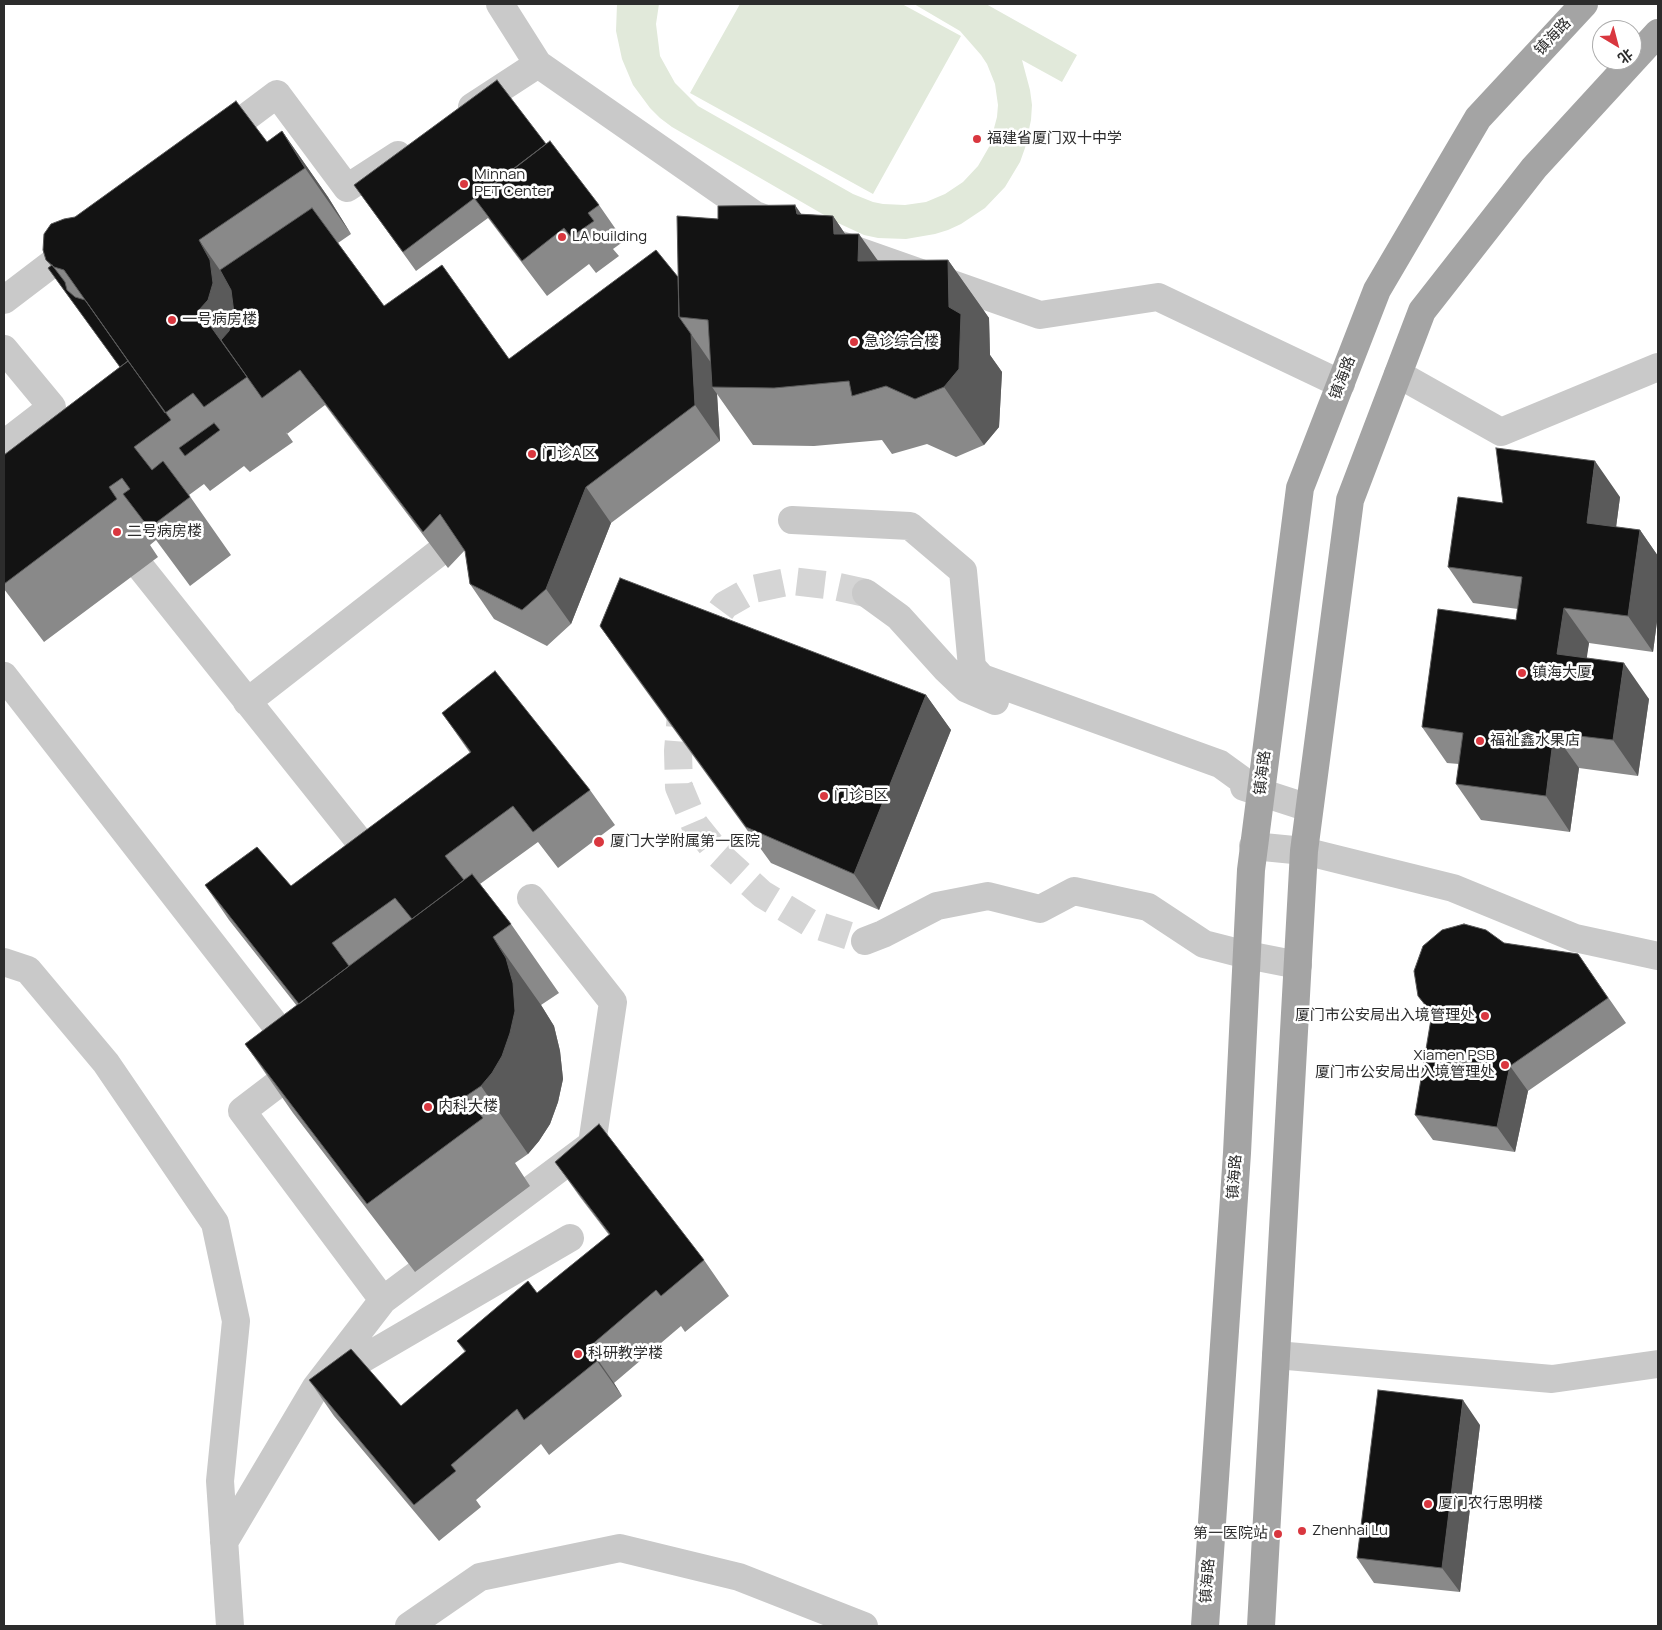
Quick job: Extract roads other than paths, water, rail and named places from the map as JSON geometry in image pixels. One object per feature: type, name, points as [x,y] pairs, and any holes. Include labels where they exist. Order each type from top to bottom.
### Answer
[{"type":"main road","name":"镇海路","points":[[1204,1626],[1237,1153],[1253,846],[1300,488],[1377,290],[1478,118],[1584,4]]},
{"type":"main road","points":[[1261,1626],[1304,851],[1350,500],[1422,311],[1534,168],[1658,33]]},
{"type":"street","points":[[500,4],[538,64],[755,215],[1040,315],[1158,297],[1341,384]]},
{"type":"street","points":[[455,118],[538,64]]},
{"type":"street","points":[[199,152],[276,94],[347,188],[421,140]]},
{"type":"street","points":[[4,300],[97,229]]},
{"type":"street","points":[[4,349],[52,407],[4,444]]},
{"type":"street","points":[[1398,374],[1501,432],[1658,367]]},
{"type":"street","points":[[792,520],[910,526],[963,572],[972,667],[982,678],[1220,764],[1260,793]]},
{"type":"street","points":[[248,702],[437,554]]},
{"type":"street","points":[[142,569],[383,871]]},
{"type":"street","points":[[866,593],[899,617],[946,669],[967,689],[995,701],[1121,742],[1260,793],[1309,808]]},
{"type":"street","points":[[4,676],[305,1063],[242,1112],[383,1300]]},
{"type":"street","points":[[1253,846],[1304,851],[1453,888],[1574,938],[1658,956]]},
{"type":"street","points":[[865,940],[883,934],[937,906],[988,896],[1040,909],[1074,892],[1148,907],[1204,944],[1247,956],[1298,965]]},
{"type":"street","points":[[224,1542],[316,1386],[383,1300],[592,1144],[613,1002],[531,898]]},
{"type":"street","points":[[4,962],[28,970],[106,1063],[216,1223],[236,1321],[220,1481],[230,1626]]},
{"type":"street","points":[[316,1386],[570,1238]]},
{"type":"street","points":[[1276,1355],[1552,1379],[1658,1364]]},
{"type":"street","points":[[409,1626],[480,1577],[620,1548],[739,1577],[864,1626]]},
{"type":"tunnel","points":[[701,647],[706,631],[725,605],[753,589],[792,581],[834,586],[866,593]]},
{"type":"tunnel","points":[[685,700],[681,714],[678,751],[679,787],[695,825],[719,855],[762,894],[810,923],[865,941]]},
{"type":"place","name":"福建省厦门双十中学","points":[[977,139]]},
{"type":"place","name":"Minnan PET Center","points":[[464,184]]},
{"type":"place","name":"LA building","points":[[562,237]]},
{"type":"place","name":"一号病房楼","points":[[172,320]]},
{"type":"place","name":"急诊综合楼","points":[[854,342]]},
{"type":"place","name":"门诊A区","points":[[532,454]]},
{"type":"place","name":"二号病房楼","points":[[117,532]]},
{"type":"place","name":"镇海大厦","points":[[1522,673]]},
{"type":"place","name":"福祉鑫水果店","points":[[1480,741]]},
{"type":"place","name":"门诊B区","points":[[824,796]]},
{"type":"place","name":"厦门大学附属第一医院","points":[[599,842]]},
{"type":"place","name":"厦门市公安局出入境管理处","points":[[1485,1016]]},
{"type":"place","name":"Xiamen PSB 厦门市公安局出入境管理处","points":[[1505,1065]]},
{"type":"place","name":"内科大楼","points":[[428,1107]]},
{"type":"place","name":"科研教学楼","points":[[578,1354]]},
{"type":"place","name":"厦门农行思明楼","points":[[1428,1504]]},
{"type":"place","name":"Zhenhai Lu","points":[[1302,1531]]},
{"type":"place","name":"第一医院站","points":[[1278,1534]]}]
